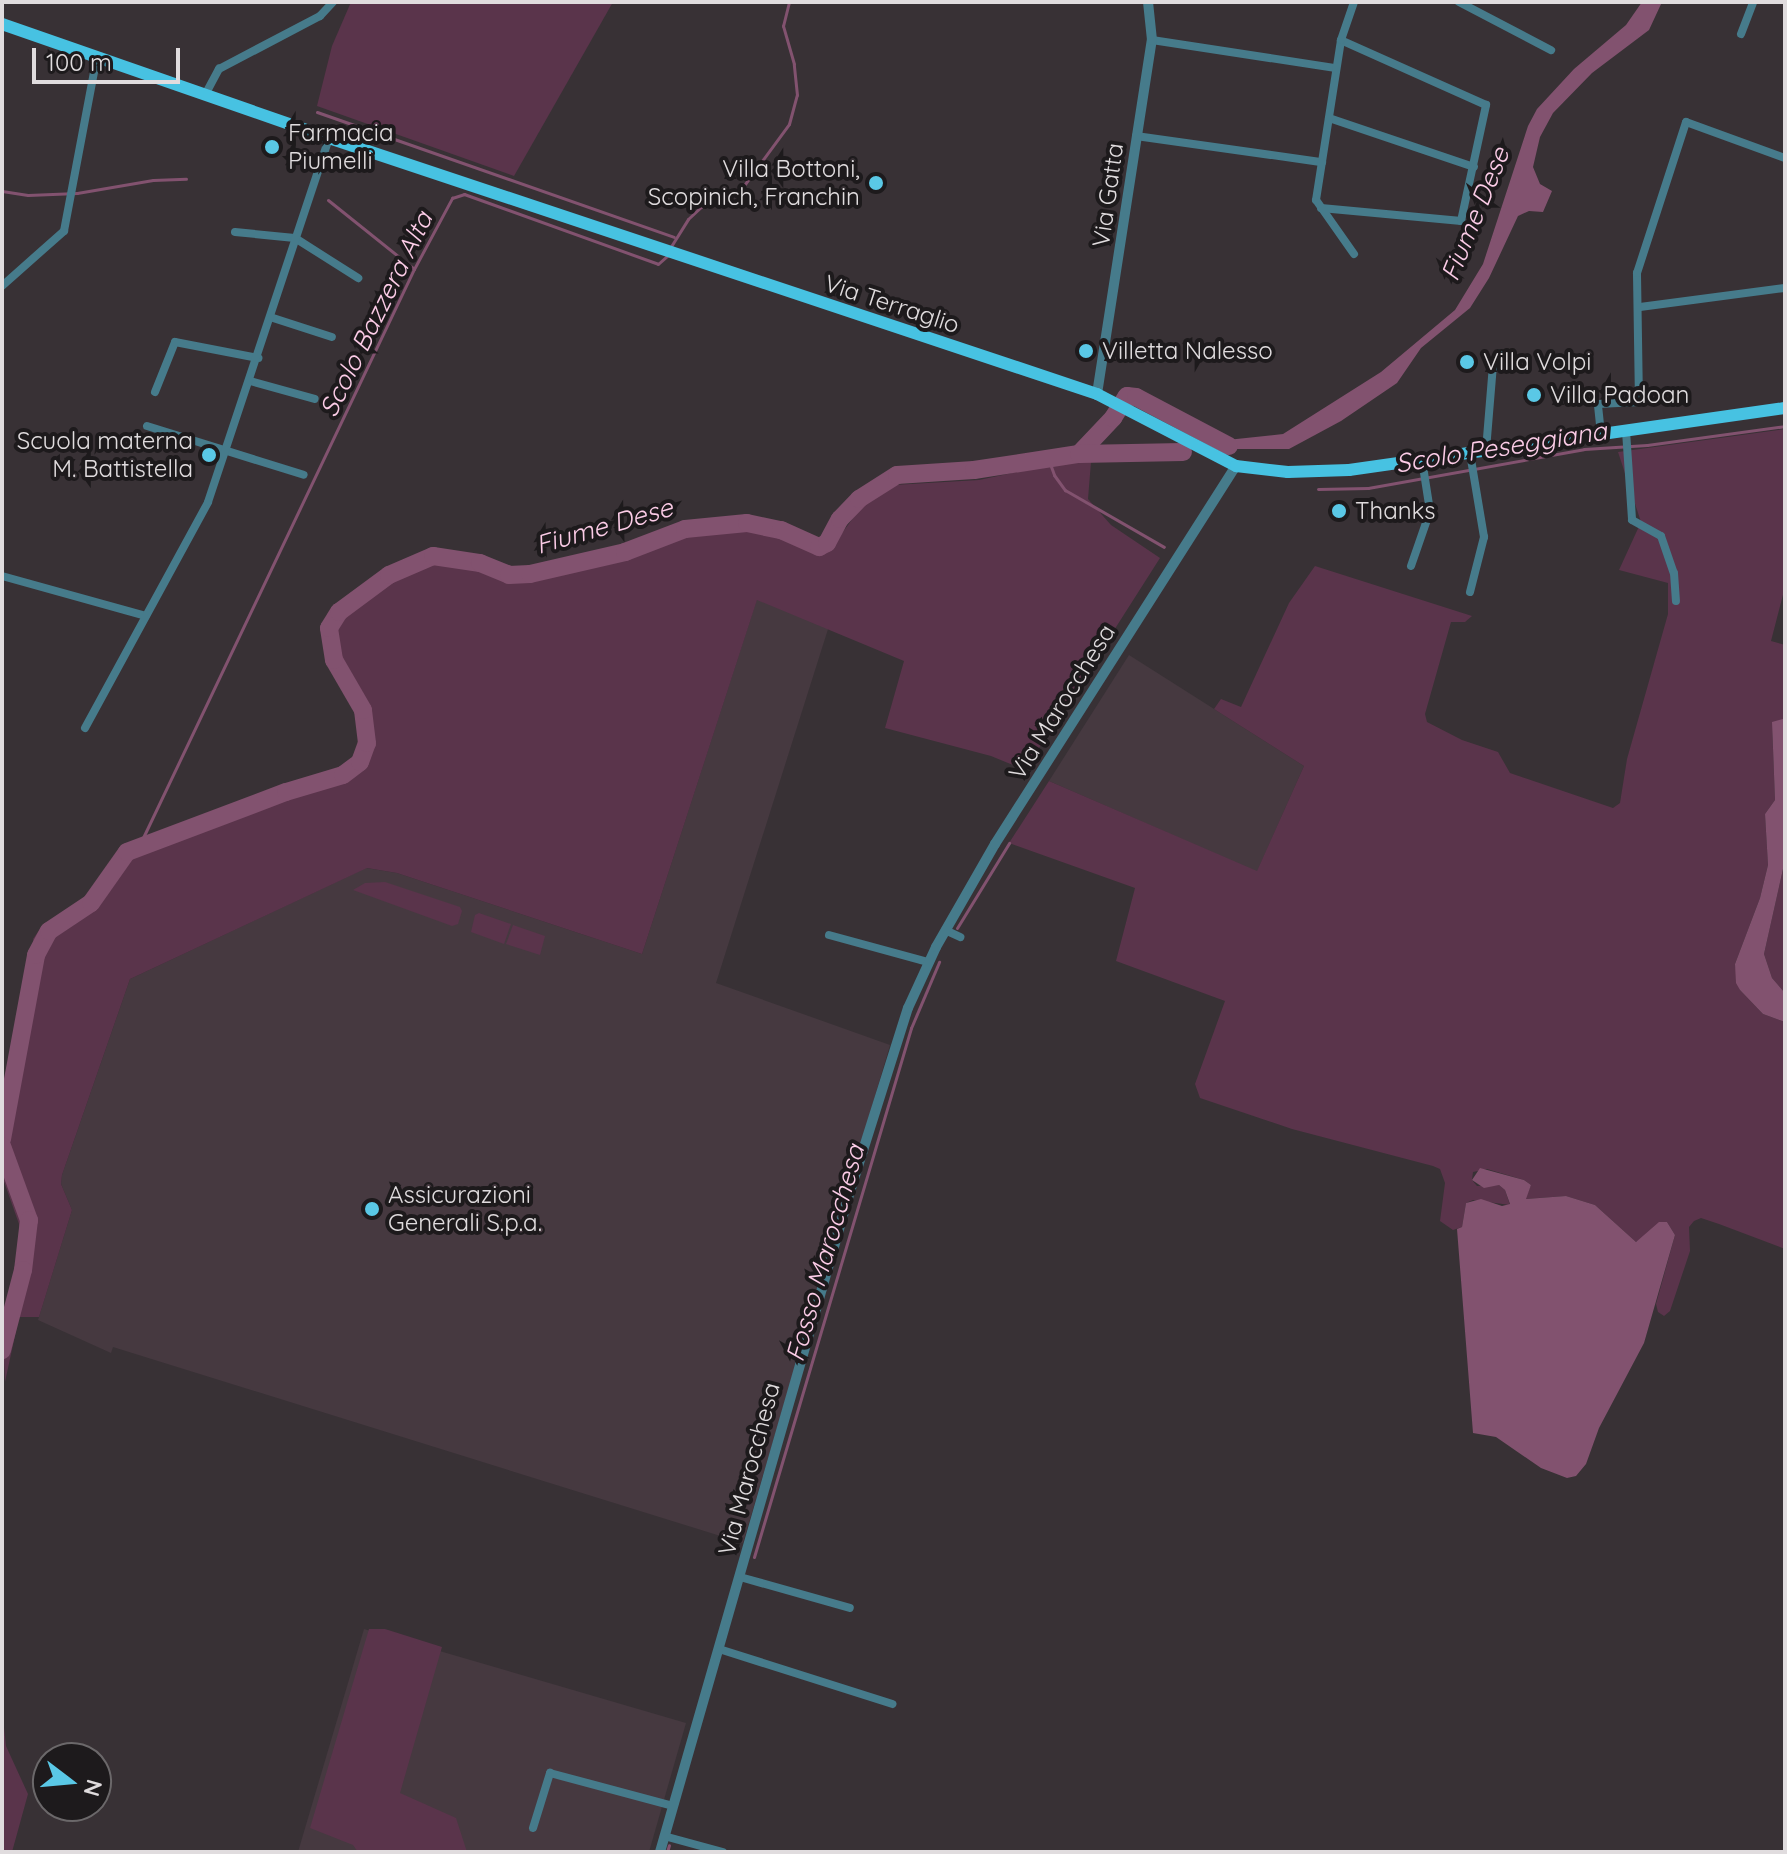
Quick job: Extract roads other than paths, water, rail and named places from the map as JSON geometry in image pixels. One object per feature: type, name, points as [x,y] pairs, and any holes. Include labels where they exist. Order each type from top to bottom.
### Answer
[{"type":"main road","name":"Via Terraglio","points":[[2,24],[329,138],[1097,394],[1236,466],[1309,472],[1424,472],[1472,464],[1486,450],[1601,429],[1626,436],[1785,408]]},
{"type":"street","points":[[205,95],[219,69],[320,16],[333,2]]},
{"type":"street","name":"Via Gatta","points":[[1097,394],[1152,40],[1148,2]]},
{"type":"street","points":[[1354,2],[1341,40],[1316,200],[1354,254]]},
{"type":"street","points":[[1459,2],[1551,50]]},
{"type":"street","points":[[1741,34],[1753,2]]},
{"type":"street","points":[[1152,40],[1336,68]]},
{"type":"street","points":[[1321,208],[1461,221],[1486,105],[1341,40]]},
{"type":"street","points":[[2,286],[64,231],[97,57]]},
{"type":"street","points":[[1329,118],[1474,167]]},
{"type":"street","points":[[1601,429],[1598,404],[1639,402],[1640,307],[1637,273],[1686,122],[1785,158]]},
{"type":"street","points":[[1136,136],[1322,162]]},
{"type":"street","points":[[85,728],[203,512],[258,358],[329,138]]},
{"type":"street","points":[[235,232],[295,238],[358,278]]},
{"type":"street","points":[[1640,307],[1785,288]]},
{"type":"street","points":[[270,317],[332,337]]},
{"type":"street","points":[[155,392],[175,342],[258,358]]},
{"type":"street","points":[[1486,450],[1493,365],[1499,354]]},
{"type":"street","points":[[250,381],[315,399]]},
{"type":"street","points":[[147,426],[304,475]]},
{"type":"street","points":[[1626,436],[1632,520],[1661,536],[1674,573],[1676,601]]},
{"type":"street","points":[[1470,592],[1484,537],[1472,464]]},
{"type":"street","name":"Via Marocchesa","points":[[660,1852],[886,1070],[928,962],[995,844],[1236,466]]},
{"type":"street","points":[[1411,566],[1430,511],[1424,472]]},
{"type":"street","points":[[2,576],[146,616]]},
{"type":"street","points":[[945,930],[960,937]]},
{"type":"street","points":[[829,935],[928,962]]},
{"type":"street","points":[[740,1577],[850,1608]]},
{"type":"street","points":[[719,1649],[892,1704]]},
{"type":"street","points":[[533,1828],[550,1773],[673,1806]]},
{"type":"street","points":[[664,1836],[723,1852]]},
{"type":"waterway","name":"Scolo Bazzera Alta","points":[[670,248],[688,219],[701,207],[714,197],[742,188],[789,124],[797,95],[794,64],[783,26],[789,2]]},
{"type":"waterway","points":[[317,112],[674,237]]},
{"type":"waterway","points":[[2,191],[28,195],[77,193],[153,180],[186,179]]},
{"type":"waterway","name":"Scolo Bazzera Alta","points":[[139,846],[414,269],[452,198],[464,194],[658,264],[668,255]]},
{"type":"waterway","points":[[328,200],[414,269]]},
{"type":"waterway","name":"Fiume Dese","points":[[1079,454],[1113,418],[1127,396],[1136,397],[1229,446]]},
{"type":"waterway","name":"Scolo Peseggiana","points":[[1318,489],[1368,488],[1584,449],[1647,445],[1785,426]]},
{"type":"waterway","name":"Fiume Dese","points":[[2,1139],[36,955],[49,931],[91,903],[127,852],[286,792],[343,775],[360,762],[367,743],[363,710],[334,660],[329,628],[339,612],[389,575],[433,556],[480,563],[509,575],[530,574],[625,552],[685,529],[747,523],[781,530],[819,547],[827,543],[840,519],[859,499],[897,475],[974,470],[1079,454],[1183,452]]},
{"type":"waterway","name":"Scolo Peseggiana","points":[[1049,461],[1065,490],[1164,547]]},
{"type":"waterway","name":"Fosso Marocchesa","points":[[957,928],[1009,843]]},
{"type":"waterway","name":"Fosso Marocchesa","points":[[754,1557],[911,1028],[939,962]]},
{"type":"waterway","name":"Fiume Dese","points":[[2,1146],[29,1220],[23,1270],[2,1350]]},
{"type":"waterway","name":"Fosso Marocchesa","points":[[667,1852],[669,1845]]},
{"type":"place","name":"Farmacia Piumelli","points":[[272,147]]},
{"type":"place","name":"Villa Bottoni, Scopinich, Franchin","points":[[876,183]]},
{"type":"place","name":"Villetta Nalesso","points":[[1086,351]]},
{"type":"place","name":"Villa Volpi","points":[[1467,362]]},
{"type":"place","name":"Villa Padoan","points":[[1534,395]]},
{"type":"place","name":"Scuola materna M. Battistella","points":[[209,455]]},
{"type":"place","name":"Thanks","points":[[1339,511]]},
{"type":"place","name":"Assicurazioni Generali S.p.a.","points":[[372,1209]]}]
